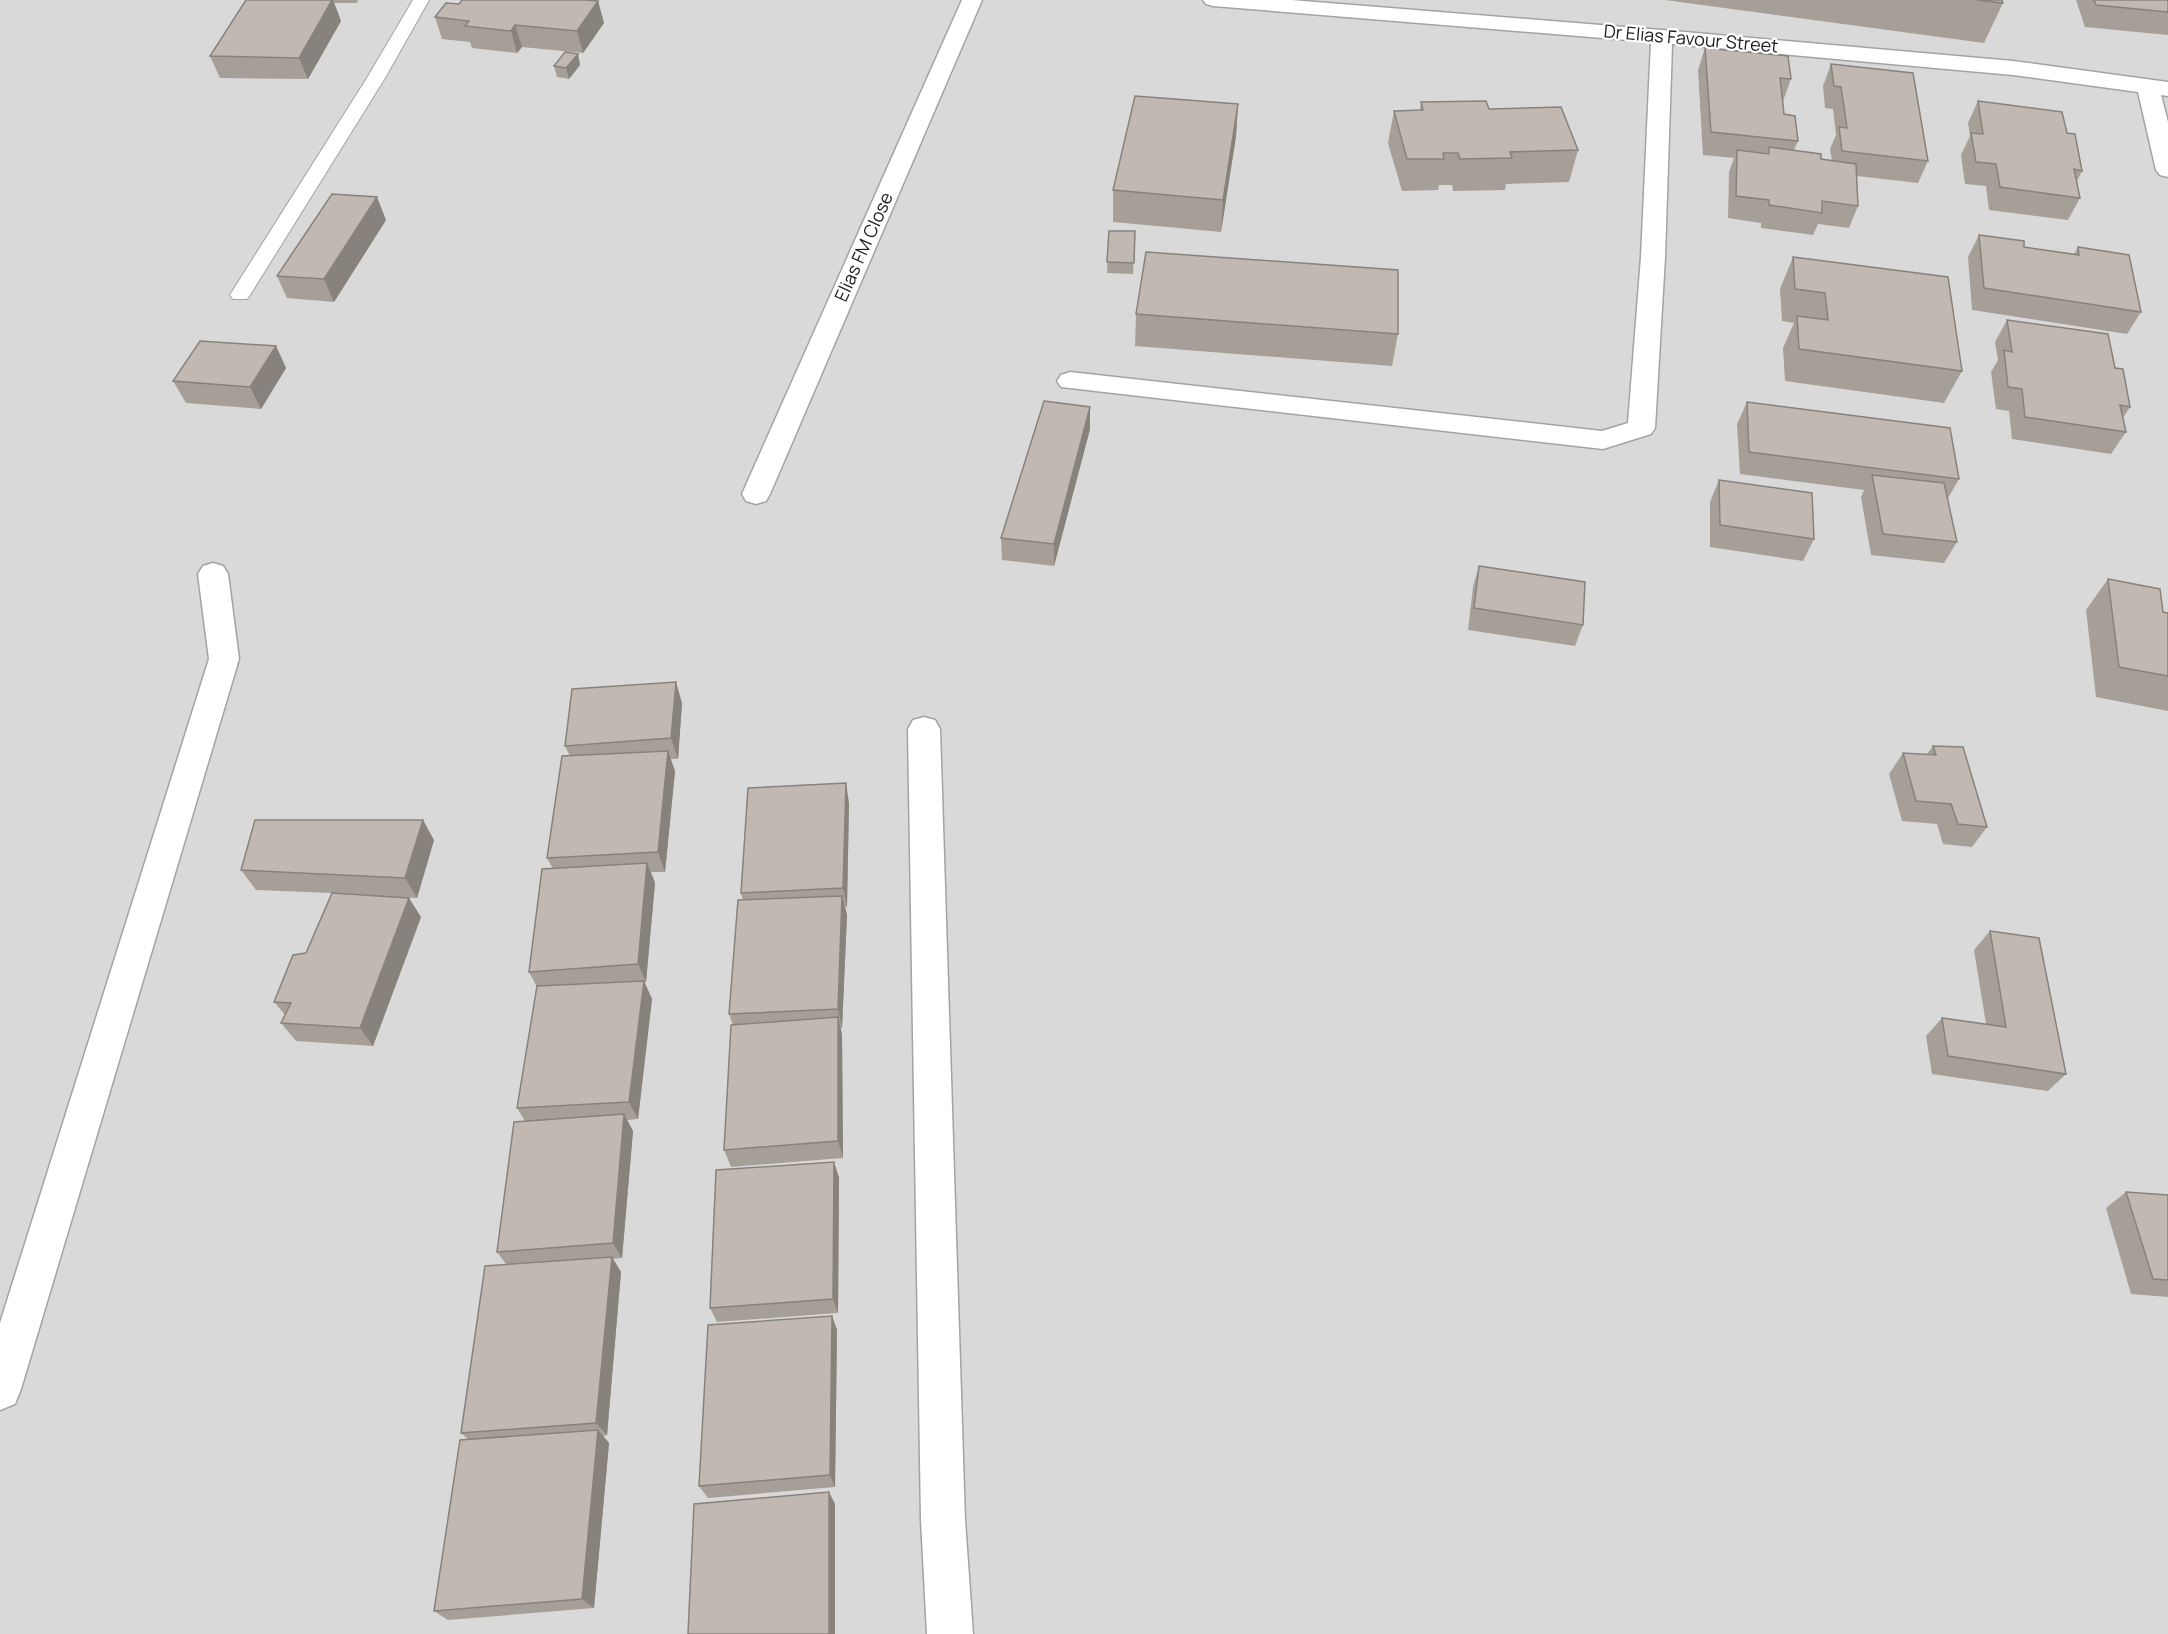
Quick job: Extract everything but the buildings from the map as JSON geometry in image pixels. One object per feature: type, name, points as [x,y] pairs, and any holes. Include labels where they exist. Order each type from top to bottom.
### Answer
[{"type":"street","name":"Elias FM Close","points":[[756,494],[972,0]]},
{"type":"street","name":"Dr Elias Favour Street","points":[[1213,0],[1662,36],[2013,68],[2158,88]]},
{"type":"street","points":[[1070,381],[1603,440],[1641,428],[1653,257],[1662,36]]},
{"type":"street","points":[[2158,88],[2168,170]]},
{"type":"street","points":[[0,1389],[224,659],[213,574]]},
{"type":"street","points":[[924,729],[943,1520],[950,1634]]},
{"type":"lane","points":[[240,295],[376,78],[421,0]]},
{"type":"shaded area","points":[[0,0],[2168,0],[2168,1634],[0,1634]]}]
